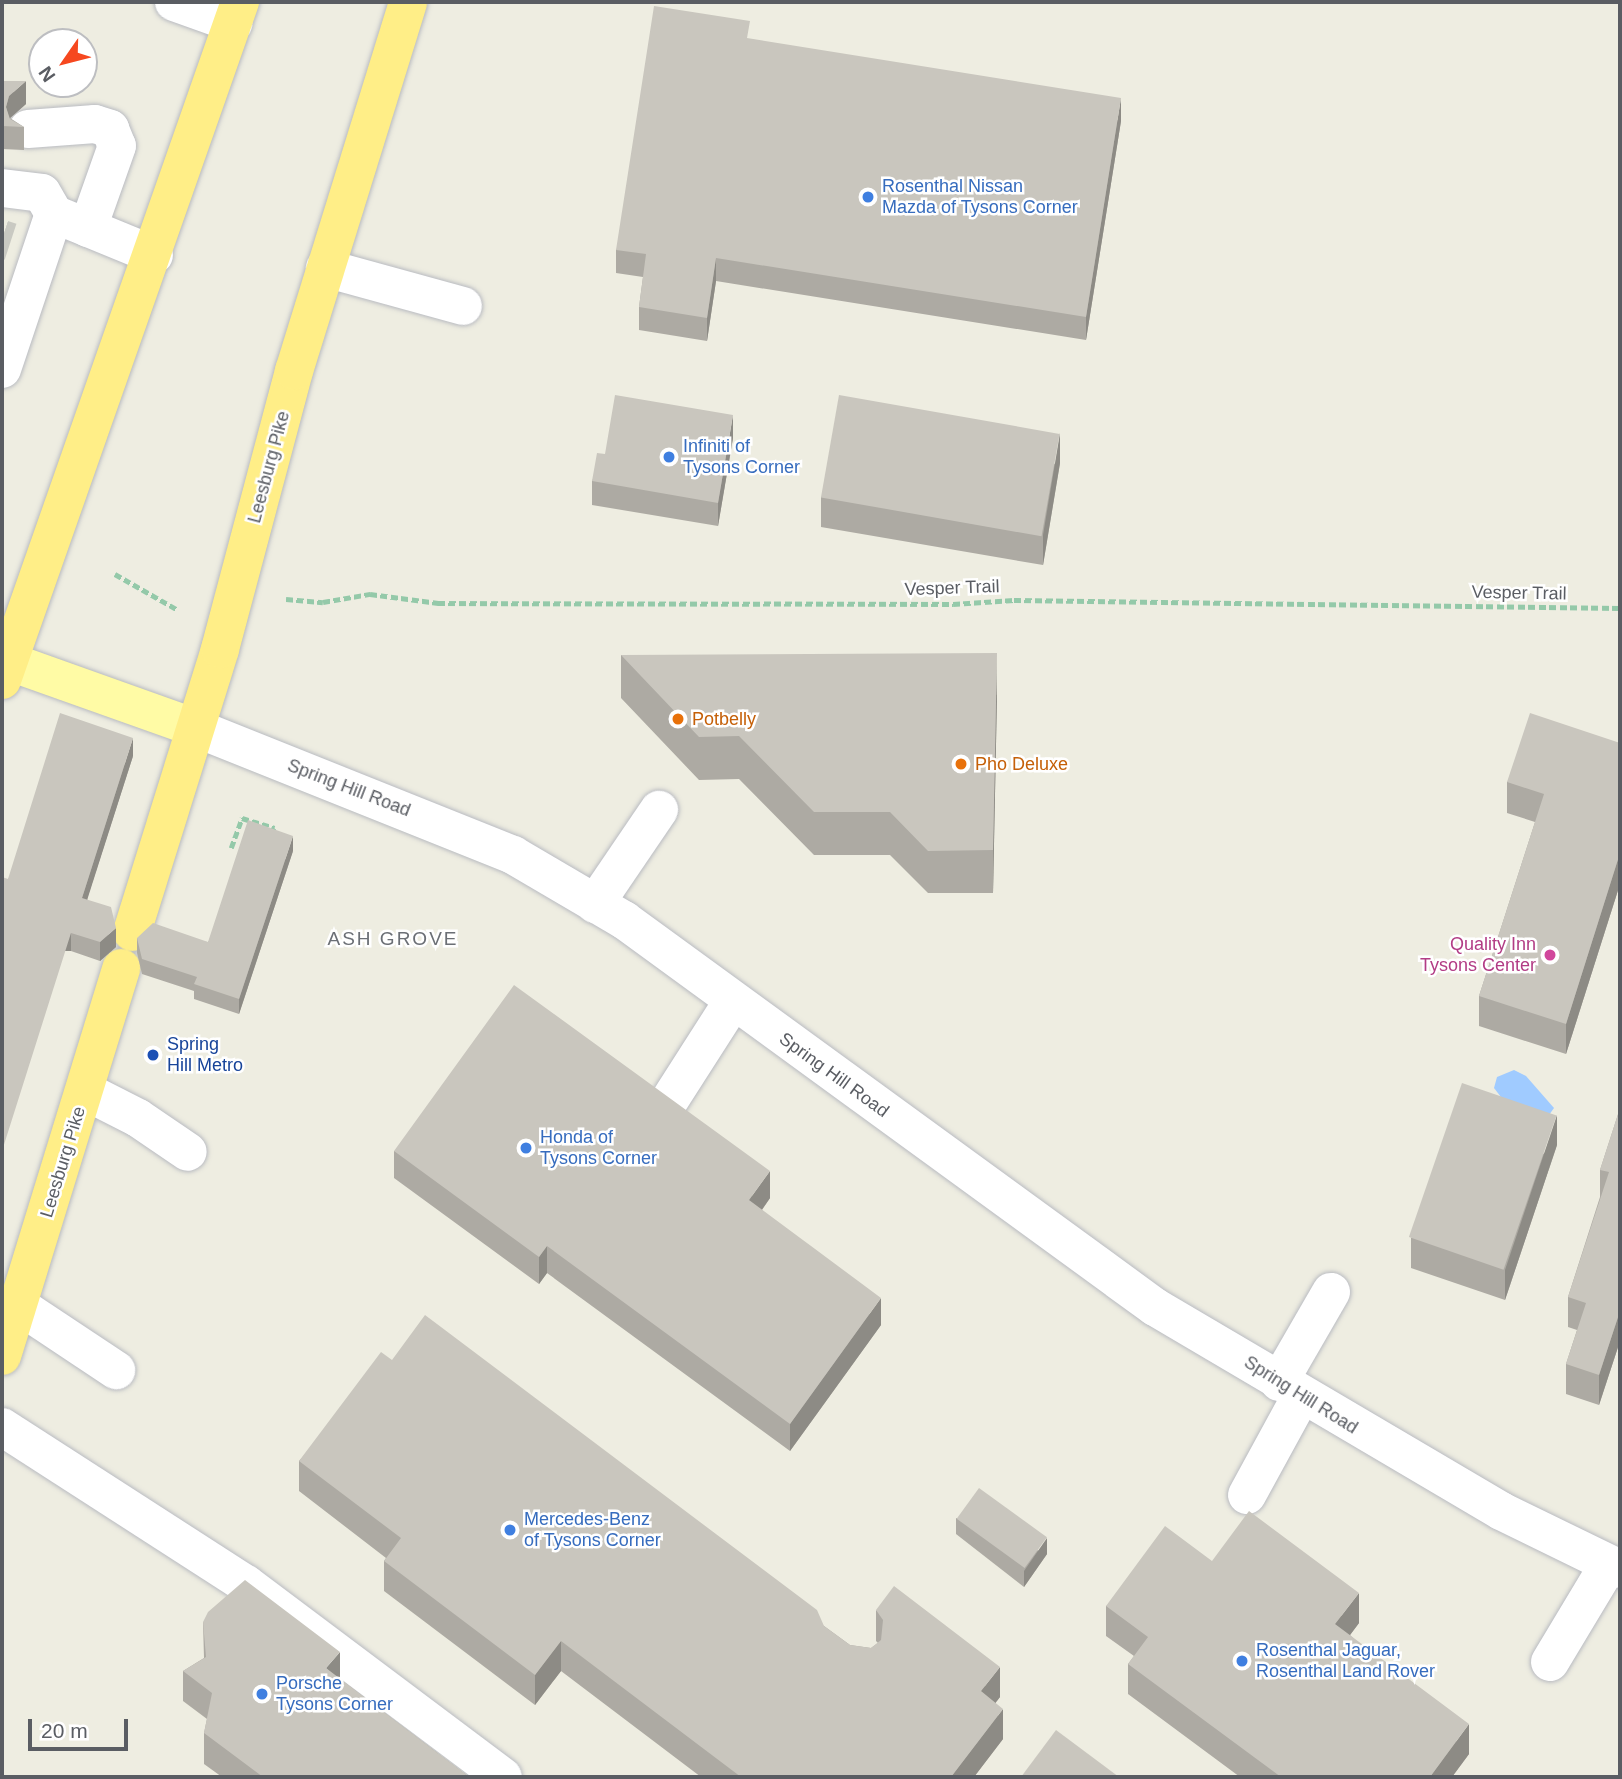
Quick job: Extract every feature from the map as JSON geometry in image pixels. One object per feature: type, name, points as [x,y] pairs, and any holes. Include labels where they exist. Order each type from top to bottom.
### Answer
[{"type":"highway","name":"Leesburg Pike","points":[[2,1356],[85,1091],[193,727],[220,649],[325,268],[408,2]]},
{"type":"highway","points":[[4,662],[154,255],[237,12]]},
{"type":"main road","name":"Spring Hill Road","points":[[4,662],[193,727]]},
{"type":"street","points":[[174,2],[237,12]]},
{"type":"street","points":[[5,351],[15,287],[27,246],[71,221],[117,146],[110,129],[95,124],[28,129]]},
{"type":"street","points":[[2,188],[42,193],[71,221],[154,255]]},
{"type":"street","points":[[325,268],[463,306]]},
{"type":"street","name":"Spring Hill Road","points":[[193,727],[461,831],[513,855],[595,904],[733,1001],[1059,1240],[1155,1307],[1501,1511],[1615,1567]]},
{"type":"street","points":[[595,904],[659,810]]},
{"type":"street","points":[[669,1101],[733,1001]]},
{"type":"street","points":[[85,1091],[138,1118],[188,1152]]},
{"type":"street","points":[[1247,1496],[1331,1292]]},
{"type":"street","points":[[18,1305],[116,1370]]},
{"type":"street","points":[[2,1427],[88,1487],[246,1584],[503,1777]]},
{"type":"street","points":[[1550,1662],[1615,1567]]},
{"type":"path","points":[[116,575],[178,610]]},
{"type":"path","name":"Vesper Trail","points":[[286,599],[323,602],[370,594],[438,603],[953,604],[1014,600],[1620,608]]},
{"type":"path","points":[[232,848],[242,818],[274,828],[269,844]]},
{"type":"water","points":[[1514,1070],[1526,1076],[1554,1108],[1549,1115],[1504,1101],[1494,1088],[1497,1077]]},
{"type":"building","name":"Rosenthal Nissan Mazda of Tysons Corner","points":[[654,6],[750,21],[747,38],[1121,98],[1086,317],[716,258],[707,318],[639,307],[646,254],[616,250]]},
{"type":"building","points":[[2,81],[26,81],[9,96],[6,107],[10,119],[24,127],[2,126]]},
{"type":"building","name":"Infiniti of Tysons Corner","points":[[615,395],[733,415],[718,503],[592,481],[597,453],[605,454]]},
{"type":"building","points":[[839,395],[1060,434],[1042,536],[821,497]]},
{"type":"building","points":[[997,653],[993,850],[928,851],[890,812],[814,812],[739,736],[699,737],[621,655]]},
{"type":"building","points":[[60,713],[133,738],[82,898],[111,907],[116,928],[100,942],[71,933],[2,1151],[2,877],[8,879]]},
{"type":"building","name":"Quality Inn Tysons Center","points":[[1530,713],[1620,743],[1620,853],[1566,1024],[1479,996],[1544,794],[1507,782]]},
{"type":"building","points":[[248,820],[293,836],[239,999],[194,984],[197,977],[142,959],[137,938],[153,923],[208,942]]},
{"type":"building","points":[[514,985],[770,1171],[749,1200],[881,1298],[790,1424],[547,1246],[539,1257],[394,1151]]},
{"type":"building","points":[[1462,1083],[1557,1116],[1503,1270],[1409,1237]]},
{"type":"building","points":[[1620,1108],[1620,1311],[1599,1375],[1566,1364],[1586,1303],[1568,1297],[1609,1172],[1600,1170]]},
{"type":"building","name":"Mercedes-Benz of Tysons Corner","points":[[425,1315],[817,1610],[824,1626],[850,1645],[871,1648],[881,1640],[883,1620],[876,1610],[894,1586],[1000,1667],[981,1691],[1003,1709],[951,1777],[741,1777],[561,1641],[535,1675],[384,1561],[401,1538],[299,1461],[381,1352],[392,1360]]},
{"type":"building","points":[[979,1488],[1047,1537],[1025,1568],[957,1519]]},
{"type":"building","name":"Rosenthal Jaguar, Rosenthal Land Rover","points":[[1249,1511],[1359,1593],[1335,1624],[1469,1724],[1430,1777],[1281,1777],[1128,1664],[1148,1637],[1106,1606],[1165,1526],[1212,1561]]},
{"type":"building","name":"Porsche Tysons Corner","points":[[245,1580],[340,1652],[326,1668],[469,1777],[263,1777],[204,1733],[212,1693],[183,1671],[206,1657],[203,1622],[208,1612]]},
{"type":"building","points":[[1056,1730],[1119,1777],[1021,1777]]},
{"type":"tunnel","points":[[2,239],[11,242]]},
{"type":"place","name":"Rosenthal Nissan Mazda of Tysons Corner","points":[[868,197]]},
{"type":"place","name":"Infiniti of Tysons Corner","points":[[669,457]]},
{"type":"place","name":"Potbelly","points":[[678,719]]},
{"type":"place","name":"Pho Deluxe","points":[[961,764]]},
{"type":"place","name":"Quality Inn Tysons Center","points":[[1550,955]]},
{"type":"place","name":"Spring Hill Metro","points":[[153,1055]]},
{"type":"place","name":"Honda of Tysons Corner","points":[[526,1148]]},
{"type":"place","name":"Mercedes-Benz of Tysons Corner","points":[[510,1530]]},
{"type":"place","name":"Rosenthal Jaguar, Rosenthal Land Rover","points":[[1242,1661]]},
{"type":"place","name":"Porsche Tysons Corner","points":[[262,1694]]},
{"type":"district","name":"ASH GROVE","points":[[393,939]]}]
